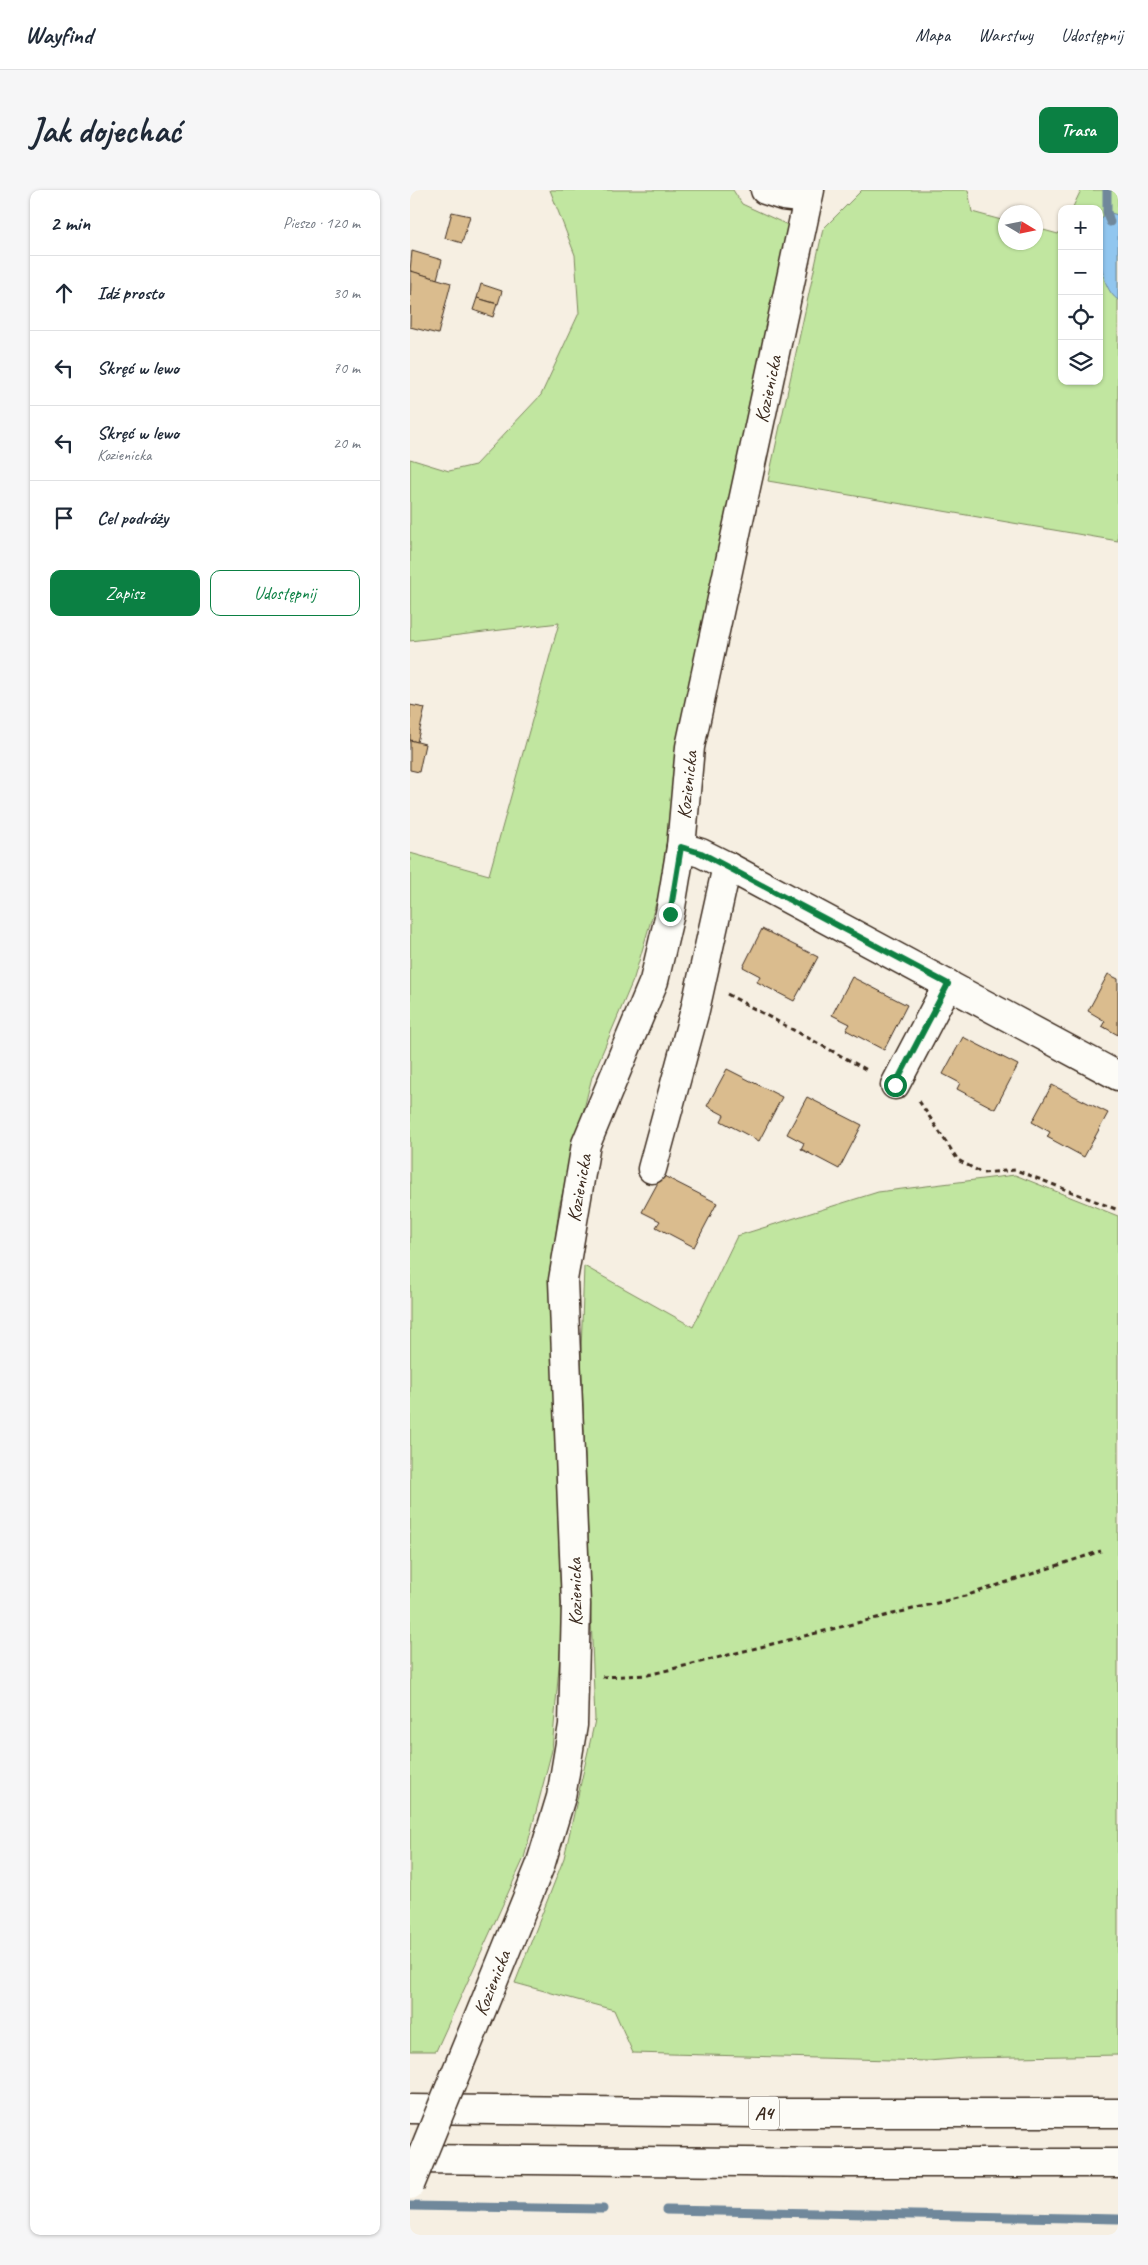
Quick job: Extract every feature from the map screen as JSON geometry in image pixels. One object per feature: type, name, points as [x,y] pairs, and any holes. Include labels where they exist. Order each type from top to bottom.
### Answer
[{"type":"main road","points":[[765,190],[782,196],[809,194]]},
{"type":"main road","name":"Kozienicka","points":[[410,2186],[540,1866],[561,1797],[573,1725],[576,1604],[563,1280],[586,1144],[654,981],[670,914],[681,847],[690,747],[809,194]]},
{"type":"main road","points":[[681,847],[701,853],[727,866],[1118,1076]]},
{"type":"main road","points":[[652,1168],[695,1010],[727,866]]},
{"type":"main road","points":[[895,1085],[948,984]]},
{"type":"main road","name":"A4","points":[[410,2109],[755,2113],[1118,2113]]},
{"type":"main road","points":[[410,2159],[843,2163],[1118,2163]]},
{"type":"path","points":[[574,1678],[648,1676],[964,1596],[1101,1551]]},
{"type":"green space","points":[[550,190],[733,190],[742,204],[790,226],[676,777],[659,893],[634,978],[592,1077],[559,1207],[550,1289],[562,1630],[552,1750],[524,1858],[436,2051],[410,2051],[410,853],[489,875],[559,623],[410,641],[410,459],[449,471],[475,465],[541,395],[579,313],[575,255]]},
{"type":"green space","points":[[862,190],[968,190],[972,212],[998,219],[998,250],[1043,250],[1043,230],[1058,234],[1058,385],[1103,385],[1103,205],[1074,205],[1081,190],[1118,190],[1118,541],[768,481],[823,229]]},
{"type":"green space","points":[[1015,1175],[1118,1216],[1118,2055],[967,2058],[928,2061],[633,2053],[614,2010],[515,1983],[564,1858],[595,1720],[581,1352],[584,1266],[693,1327],[737,1236],[878,1192]]},
{"type":"water","points":[[1107,212],[1118,215],[1118,300],[1111,293],[1103,275],[1103,216]]},
{"type":"building","points":[[452,212],[470,216],[462,243],[445,238]]},
{"type":"building","points":[[412,251],[442,260],[437,279],[410,271]]},
{"type":"building","points":[[411,271],[451,283],[438,334],[410,327]]},
{"type":"building","points":[[481,284],[502,291],[498,304],[477,298]]},
{"type":"building","points":[[477,298],[497,304],[493,317],[473,310]]},
{"type":"building","points":[[410,705],[425,708],[417,742],[410,740]]},
{"type":"building","points":[[410,740],[425,744],[419,772],[410,770]]},
{"type":"building","points":[[762,929],[818,957],[794,1001],[757,982],[760,976],[743,967]]},
{"type":"building","points":[[1108,974],[1118,979],[1118,1035],[1102,1026],[1105,1021],[1088,1011]]},
{"type":"building","points":[[852,977],[907,1005],[884,1050],[846,1030],[850,1024],[832,1015]]},
{"type":"building","points":[[963,1037],[1018,1065],[995,1109],[957,1089],[960,1083],[943,1074]]},
{"type":"building","points":[[727,1069],[782,1097],[759,1141],[721,1121],[724,1115],[707,1106]]},
{"type":"building","points":[[1052,1085],[1108,1113],[1084,1157],[1047,1137],[1050,1132],[1032,1122]]},
{"type":"building","points":[[807,1097],[862,1125],[839,1169],[801,1149],[804,1143],[787,1134]]},
{"type":"building","points":[[662,1175],[717,1203],[694,1247],[656,1227],[660,1221],[642,1212]]},
{"type":"waterway","points":[[1107,190],[1107,212],[1110,222]]},
{"type":"waterway","points":[[410,2206],[603,2209]]},
{"type":"waterway","points":[[666,2210],[1118,2219]]},
{"type":"route","points":[[670,914],[681,847],[701,853],[948,984],[895,1085]]}]
